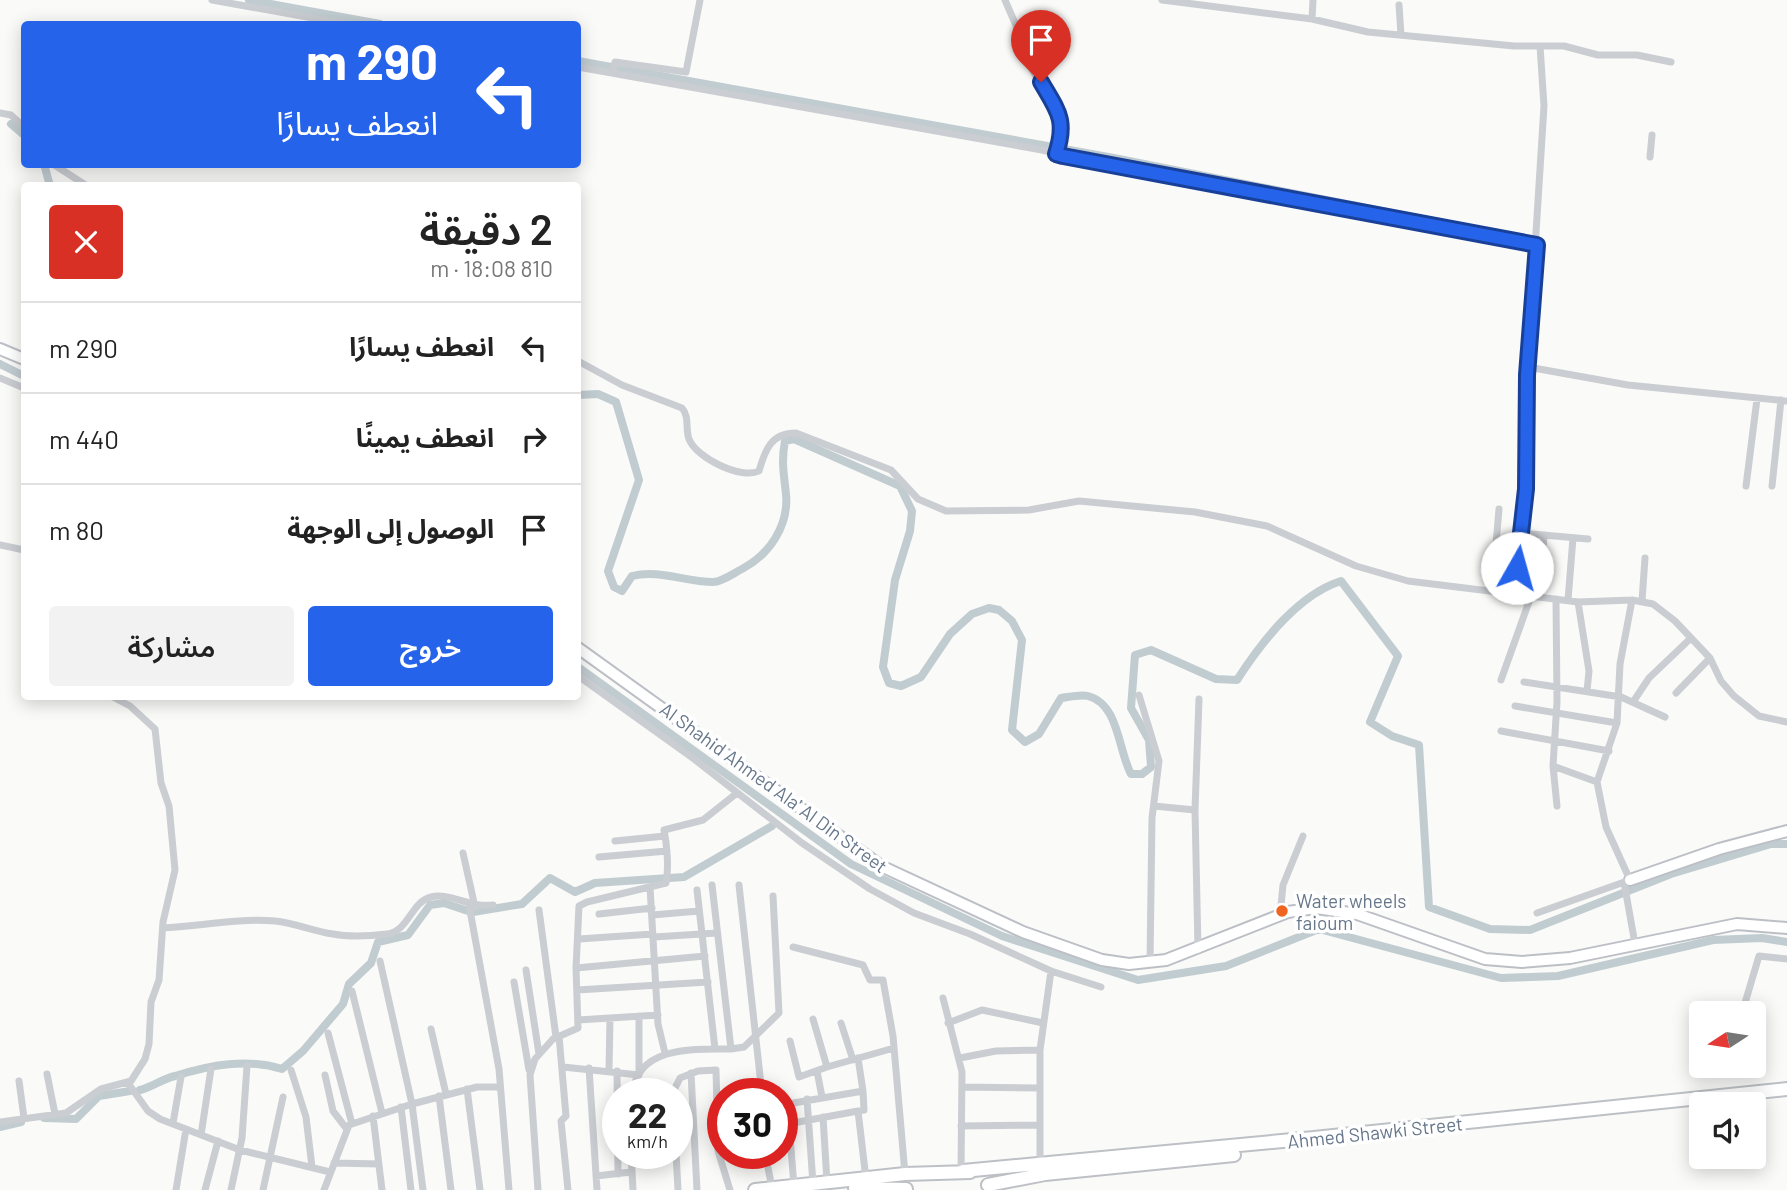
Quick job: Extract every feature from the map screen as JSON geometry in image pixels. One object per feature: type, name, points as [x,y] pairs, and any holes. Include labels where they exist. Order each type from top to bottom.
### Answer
[{"type":"main road","points":[[0,340],[4,350],[21,358]]},
{"type":"main road","name":"Al Shahid Ahmed Ala' Al Din Street","points":[[581,650],[827,830],[904,878],[1077,953],[1129,964],[1150,962],[1198,950],[1280,916],[1317,908],[1345,911],[1449,949],[1503,961],[1556,960],[1737,925],[1787,928]]},
{"type":"main road","points":[[1626,883],[1720,849],[1787,831]]},
{"type":"main road","name":"Ahmed Shawki Street","points":[[827,1186],[905,1174],[1040,1165],[1787,1089]]},
{"type":"main road","points":[[1766,1098],[1787,1096]]},
{"type":"main road","name":"Ahmed Shawki Street","points":[[988,1187],[1045,1174],[1689,1106]]},
{"type":"main road","points":[[962,1171],[983,1177],[988,1187]]},
{"type":"main road","points":[[755,1190],[813,1184],[883,1186],[906,1190],[910,1180],[925,1172]]},
{"type":"street","points":[[212,0],[329,21]]},
{"type":"street","points":[[612,69],[634,63],[686,72],[699,0]]},
{"type":"street","points":[[1004,0],[1021,37],[1025,58],[1062,118],[1057,153]]},
{"type":"street","points":[[1162,0],[1312,19],[1357,30],[1564,46],[1598,55],[1637,55],[1671,62]]},
{"type":"street","points":[[1312,19],[1313,0]]},
{"type":"street","points":[[1399,5],[1401,35]]},
{"type":"street","points":[[1513,593],[1527,475],[1528,367],[1544,106],[1540,46]]},
{"type":"street","points":[[581,67],[612,69],[1537,245]]},
{"type":"street","points":[[0,113],[11,115],[21,124]]},
{"type":"street","points":[[1650,158],[1652,135]]},
{"type":"street","points":[[59,168],[81,182]]},
{"type":"street","points":[[581,363],[622,385],[682,408],[686,412],[689,440],[696,451],[714,463],[749,474],[760,471],[764,452],[775,438],[786,433],[796,433],[891,470],[901,477],[918,499],[937,509],[1029,510],[1091,502],[1195,512],[1267,526],[1331,556],[1379,573],[1448,587],[1578,601],[1642,601],[1664,611],[1691,638],[1710,658],[1720,681],[1734,696],[1759,716],[1787,722]]},
{"type":"street","points":[[1528,367],[1628,385],[1784,400],[1772,486]]},
{"type":"street","points":[[0,378],[21,387]]},
{"type":"street","points":[[1746,486],[1757,399]]},
{"type":"street","points":[[1492,591],[1499,509]]},
{"type":"street","points":[[1521,533],[1588,539]]},
{"type":"street","points":[[1501,680],[1535,597],[1544,535]]},
{"type":"street","points":[[1568,600],[1573,538]]},
{"type":"street","points":[[0,544],[21,549]]},
{"type":"street","points":[[1642,601],[1645,558]]},
{"type":"street","points":[[1556,599],[1557,686],[1553,766],[1557,806]]},
{"type":"street","points":[[1632,600],[1620,664],[1621,697],[1617,723],[1597,782],[1606,827],[1626,883],[1635,944]]},
{"type":"street","points":[[1578,601],[1589,671],[1587,691]]},
{"type":"street","points":[[1633,702],[1648,678],[1691,638]]},
{"type":"street","points":[[1676,692],[1710,658]]},
{"type":"street","points":[[581,678],[802,843],[905,909],[1051,971],[1101,987]]},
{"type":"street","points":[[1524,682],[1621,697],[1665,717]]},
{"type":"street","points":[[1139,695],[1158,750],[1150,962]]},
{"type":"street","points":[[1198,950],[1195,810],[1199,699]]},
{"type":"street","points":[[0,1122],[73,1111],[101,1090],[128,1083],[145,1059],[149,1044],[150,1002],[159,980],[163,928],[175,861],[169,806],[161,782],[158,738],[148,721],[117,700]]},
{"type":"street","points":[[1515,706],[1617,723]]},
{"type":"street","points":[[1501,731],[1609,751]]},
{"type":"street","points":[[1553,766],[1597,782]]},
{"type":"street","points":[[530,1074],[539,1054],[558,1036],[576,1031],[576,968],[582,903],[650,887],[667,878],[665,828],[703,820],[737,793]]},
{"type":"street","points":[[1154,806],[1195,810]]},
{"type":"street","points":[[615,841],[665,836]]},
{"type":"street","points":[[1280,916],[1281,893],[1303,836]]},
{"type":"street","points":[[600,857],[667,851]]},
{"type":"street","points":[[463,853],[500,1087],[509,1190]]},
{"type":"street","points":[[1537,913],[1626,883]]},
{"type":"street","points":[[712,885],[731,1049]]},
{"type":"street","points":[[739,885],[760,1078]]},
{"type":"street","points":[[650,887],[658,1015],[665,1053]]},
{"type":"street","points":[[697,890],[715,1049]]},
{"type":"street","points":[[563,1067],[639,1075],[665,1053],[679,1049],[744,1047],[779,1013],[773,896]]},
{"type":"street","points":[[163,928],[260,920],[287,923],[336,935],[389,934],[402,927],[430,897],[446,897],[472,906],[493,905]]},
{"type":"street","points":[[539,910],[563,1067],[566,1116],[561,1121],[568,1190]]},
{"type":"street","points":[[599,914],[699,911]]},
{"type":"street","points":[[579,939],[718,933]]},
{"type":"street","points":[[793,947],[863,965],[870,979],[883,980],[894,1048],[905,1174]]},
{"type":"street","points":[[1746,1001],[1759,956],[1787,959]]},
{"type":"street","points":[[576,968],[705,957]]},
{"type":"street","points":[[380,961],[412,1104],[423,1190]]},
{"type":"street","points":[[526,970],[539,1054]]},
{"type":"street","points":[[1040,1165],[1040,1051],[1051,971]]},
{"type":"street","points":[[514,982],[530,1074],[538,1190]]},
{"type":"street","points":[[577,990],[708,982]]},
{"type":"street","points":[[352,991],[382,1113]]},
{"type":"street","points":[[943,998],[960,1058],[962,1171]]},
{"type":"street","points":[[948,1023],[982,1010],[1008,1018],[1043,1023]]},
{"type":"street","points":[[578,1020],[658,1015]]},
{"type":"street","points":[[638,1078],[639,1016]]},
{"type":"street","points":[[610,1018],[618,1174]]},
{"type":"street","points":[[813,1019],[827,1067]]},
{"type":"street","points":[[798,1122],[864,1110],[863,1091],[855,1059],[842,1023]]},
{"type":"street","points":[[431,1028],[443,1095],[451,1190]]},
{"type":"street","points":[[324,1190],[349,1126],[328,1033]]},
{"type":"street","points":[[790,1041],[799,1077],[894,1048]]},
{"type":"street","points":[[960,1058],[996,1051],[1040,1051]]},
{"type":"street","points":[[231,1190],[240,1150],[247,1066]]},
{"type":"street","points":[[589,1068],[597,1190]]},
{"type":"street","points":[[201,1135],[211,1069]]},
{"type":"street","points":[[291,1070],[306,1117],[312,1167]]},
{"type":"street","points":[[684,1078],[691,1073],[716,1070],[718,1151],[730,1190]]},
{"type":"street","points":[[817,1071],[822,1097]]},
{"type":"street","points":[[691,1073],[696,1190]]},
{"type":"street","points":[[47,1074],[55,1114]]},
{"type":"street","points":[[325,1075],[333,1111],[349,1126]]},
{"type":"street","points":[[173,1124],[181,1077]]},
{"type":"street","points":[[19,1080],[24,1118]]},
{"type":"street","points":[[128,1083],[148,1111],[173,1124],[240,1150],[330,1172]]},
{"type":"street","points":[[1787,1083],[1787,1089]]},
{"type":"street","points":[[349,1126],[443,1095],[467,1089],[500,1087]]},
{"type":"street","points":[[962,1087],[1040,1088]]},
{"type":"street","points":[[467,1089],[480,1190]]},
{"type":"street","points":[[798,1101],[863,1091]]},
{"type":"street","points":[[263,1190],[283,1097]]},
{"type":"street","points":[[807,1099],[813,1184]]},
{"type":"street","points":[[401,1107],[411,1190]]},
{"type":"street","points":[[858,1111],[866,1179]]},
{"type":"street","points":[[373,1116],[382,1190]]},
{"type":"street","points":[[822,1118],[827,1186]]},
{"type":"street","points":[[961,1126],[1040,1125]]},
{"type":"street","points":[[176,1190],[186,1129]]},
{"type":"street","points":[[205,1190],[218,1141]]},
{"type":"street","points":[[334,1163],[379,1164]]},
{"type":"street","points":[[677,1169],[678,1190]]},
{"type":"street","points":[[768,1169],[772,1188]]},
{"type":"street","points":[[792,1169],[794,1186]]},
{"type":"street","points":[[596,1176],[631,1172],[633,1190]]},
{"type":"waterway","points":[[249,0],[364,21]]},
{"type":"waterway","points":[[581,62],[1114,158],[1534,241]]},
{"type":"waterway","points":[[11,124],[21,132]]},
{"type":"waterway","points":[[45,168],[49,182]]},
{"type":"waterway","points":[[0,364],[21,374]]},
{"type":"waterway","points":[[581,395],[598,394],[616,402],[639,480],[608,571],[614,587],[622,591],[632,576],[642,574],[717,582],[761,556],[781,528],[786,506],[783,468],[785,441],[794,439],[900,486],[912,511],[910,531],[895,580],[883,667],[889,683],[901,686],[921,677],[950,634],[972,614],[989,608],[999,610],[1012,621],[1022,640],[1012,730],[1025,742],[1039,734],[1061,698],[1088,696],[1106,708],[1112,718],[1131,774],[1142,774],[1151,767],[1149,740],[1131,708],[1135,655],[1151,650],[1216,679],[1237,680],[1269,636],[1295,609],[1310,597],[1341,581],[1398,656],[1370,722],[1392,736],[1419,745],[1429,907],[1490,929],[1530,930],[1671,874],[1771,844],[1787,844]]},
{"type":"waterway","points":[[581,669],[851,864],[1002,936],[1138,980],[1226,966],[1319,929],[1501,978],[1558,976],[1713,940],[1762,938],[1787,942]]},
{"type":"waterway","points":[[473,912],[522,904],[550,878],[575,892],[595,883],[684,877],[772,826]]},
{"type":"waterway","points":[[140,1090],[170,1077],[215,1066],[242,1063],[282,1069],[303,1051],[343,1004],[349,984],[371,963],[378,942],[408,935],[430,905],[444,903],[468,911]]},
{"type":"waterway","points":[[44,1118],[76,1119],[99,1096],[130,1091]]},
{"type":"waterway","points":[[0,1127],[21,1122]]},
{"type":"place","name":"Water wheels faioum","points":[[1282,911]]},
{"type":"route","points":[[1041,82],[1062,118],[1062,135],[1056,154],[1537,245],[1527,375],[1526,489],[1517,568]]}]
